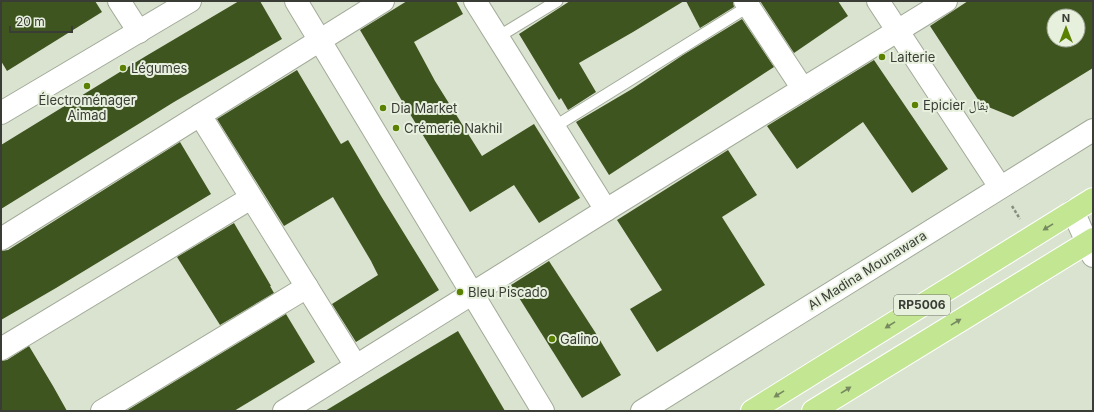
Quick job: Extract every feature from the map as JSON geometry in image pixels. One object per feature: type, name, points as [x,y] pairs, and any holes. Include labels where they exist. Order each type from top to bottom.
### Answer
[{"type":"highway","name":"RP5006","points":[[752,411],[1093,199]]},
{"type":"highway","name":"RP5006","points":[[813,411],[1091,246]]},
{"type":"street","points":[[119,1],[139,32]]},
{"type":"street","points":[[4,103],[139,32],[190,1]]},
{"type":"street","points":[[296,1],[543,411]]},
{"type":"street","points":[[1,239],[383,1]]},
{"type":"street","points":[[476,1],[606,210]]},
{"type":"street","points":[[878,1],[1000,187]]},
{"type":"street","points":[[284,411],[606,210],[946,1]]},
{"type":"street","points":[[747,3],[803,89]]},
{"type":"street","points":[[200,115],[356,366]]},
{"type":"street","name":"Al Madina Mounawara","points":[[642,411],[1093,130]]},
{"type":"street","points":[[1,349],[251,198]]},
{"type":"street","points":[[1073,212],[1091,246]]},
{"type":"street","points":[[102,411],[307,287]]},
{"type":"lane","points":[[498,37],[557,1]]},
{"type":"lane","points":[[554,127],[747,3]]},
{"type":"path","points":[[1013,208],[1024,224]]},
{"type":"building","points":[[1,1],[95,1],[102,12],[7,71],[1,61]]},
{"type":"building","points":[[239,1],[260,1],[282,39],[174,102],[1,209],[1,145]]},
{"type":"building","points":[[407,1],[456,1],[463,14],[414,42],[435,81],[482,156],[534,124],[580,198],[539,223],[514,185],[470,212],[360,30]]},
{"type":"building","points":[[570,1],[684,1],[579,63],[596,92],[568,110],[561,98],[559,100],[519,34]]},
{"type":"building","points":[[686,1],[733,1],[734,7],[700,28]]},
{"type":"building","points":[[760,1],[838,1],[848,16],[794,53]]},
{"type":"building","points":[[968,1],[1093,1],[1093,68],[1013,117],[981,104],[930,26]]},
{"type":"building","points":[[742,19],[774,67],[609,175],[576,122],[632,89],[683,55]]},
{"type":"building","points":[[874,60],[948,169],[912,193],[863,122],[797,169],[767,126]]},
{"type":"building","points":[[297,70],[341,144],[348,140],[439,290],[356,342],[332,304],[378,275],[333,197],[284,226],[217,119]]},
{"type":"building","points":[[180,142],[211,194],[1,320],[1,251],[8,250]]},
{"type":"building","points":[[728,150],[757,195],[722,217],[765,285],[657,352],[630,309],[662,290],[617,220]]},
{"type":"building","points":[[234,223],[274,293],[220,325],[177,257]]},
{"type":"building","points":[[549,261],[621,375],[582,398],[511,285]]},
{"type":"building","points":[[286,314],[315,362],[234,411],[126,411]]},
{"type":"building","points":[[458,331],[505,411],[325,411],[421,353]]},
{"type":"building","points":[[29,346],[67,411],[1,411],[1,361],[7,360]]},
{"type":"place","name":"Laiterie","points":[[882,57]]},
{"type":"place","name":"Légumes","points":[[123,68]]},
{"type":"place","name":"Électroménager Aimad","points":[[87,86]]},
{"type":"place","name":"Epicier بقال","points":[[915,105]]},
{"type":"place","name":"Dia Market","points":[[383,108]]},
{"type":"place","name":"Crémerie Nakhil","points":[[396,128]]},
{"type":"place","name":"Bleu Piscado","points":[[460,292]]},
{"type":"place","name":"Galino","points":[[552,339]]}]
